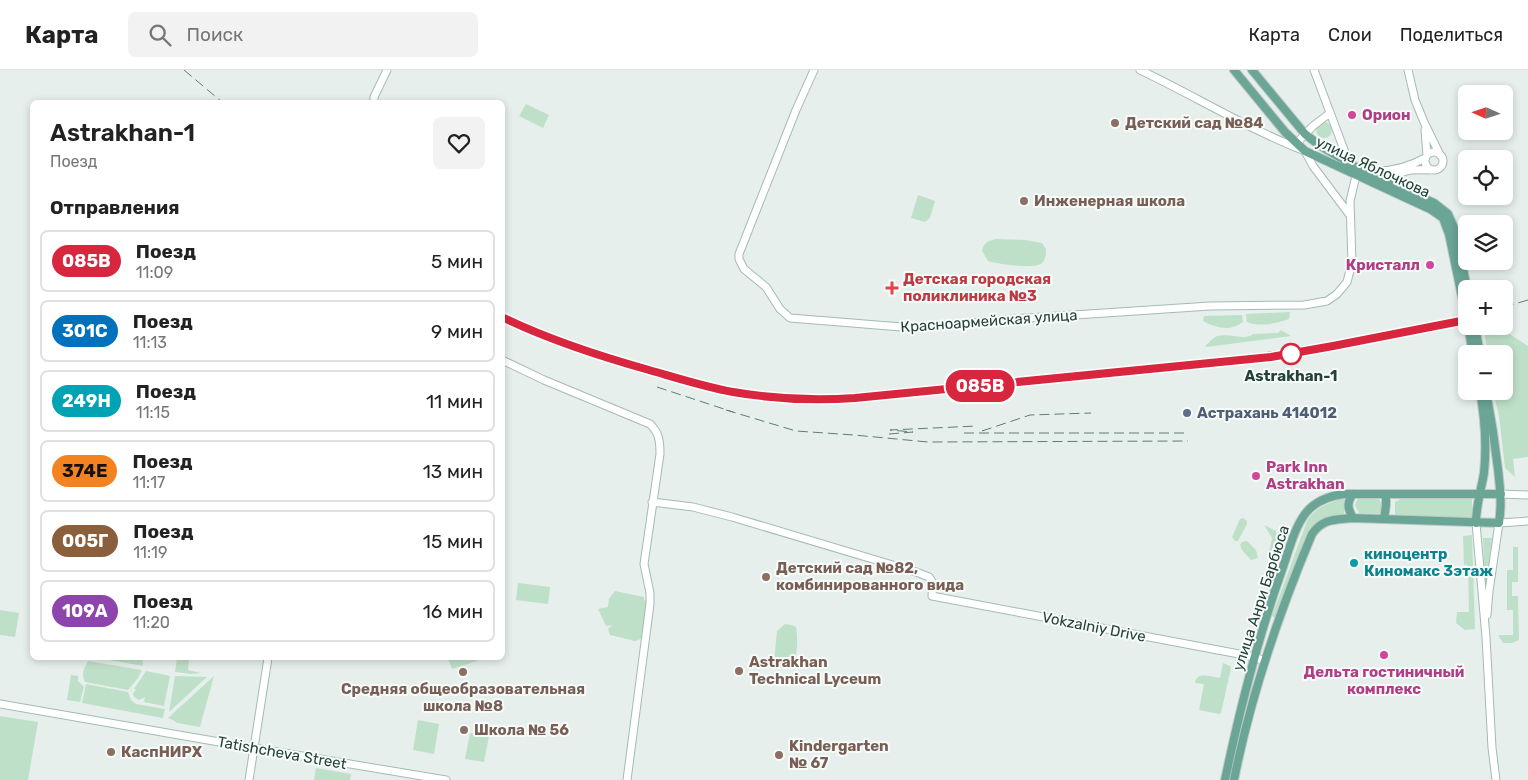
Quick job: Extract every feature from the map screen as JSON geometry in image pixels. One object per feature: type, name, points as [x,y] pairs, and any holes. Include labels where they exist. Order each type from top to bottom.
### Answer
[{"type":"main road","name":"улица Яблочкова","points":[[1234,70],[1296,144],[1305,151],[1359,173],[1430,209],[1443,218],[1450,234],[1459,280]]},
{"type":"main road","name":"улица Яблочкова","points":[[1252,70],[1306,134],[1319,145],[1352,165],[1359,173],[1398,186],[1434,203],[1448,214],[1456,232],[1465,280]]},
{"type":"main road","points":[[1476,523],[1476,508],[1483,475],[1486,438],[1482,400]]},
{"type":"main road","points":[[1488,400],[1501,494],[1502,507],[1499,523]]},
{"type":"main road","points":[[1353,494],[1349,499],[1348,506],[1353,518]]},
{"type":"main road","name":"улица Анри Барбюса","points":[[1225,780],[1236,728],[1255,657],[1279,579],[1299,523],[1305,514],[1322,500],[1332,496],[1353,494],[1501,494]]},
{"type":"main road","points":[[1384,519],[1386,494]]},
{"type":"main road","name":"улица Анри Барбюса","points":[[1234,780],[1264,660],[1312,534],[1320,524],[1353,518],[1499,523]]},
{"type":"street","points":[[374,100],[387,70]]},
{"type":"street","name":"Красноармейская улица","points":[[814,70],[796,110],[739,254],[744,269],[766,287],[786,315],[797,319],[914,328],[1014,319],[1210,306],[1304,305],[1327,301],[1338,294],[1347,282],[1352,263],[1350,201],[1359,173]]},
{"type":"street","points":[[1140,70],[1248,126],[1305,151],[1313,166],[1349,214]]},
{"type":"street","points":[[1314,70],[1346,155],[1352,165]]},
{"type":"street","points":[[1388,182],[1398,173],[1412,169],[1438,170],[1443,162],[1424,122],[1408,70]]},
{"type":"street","points":[[1296,144],[1317,122],[1330,113]]},
{"type":"street","points":[[1424,122],[1427,139],[1425,164],[1430,170]]},
{"type":"street","points":[[1359,173],[1409,166],[1433,152],[1440,155]]},
{"type":"street","points":[[1398,173],[1398,186]]},
{"type":"street","points":[[505,361],[544,380],[650,424],[658,432],[660,442],[644,564],[650,604],[627,780]]},
{"type":"street","points":[[1501,494],[1528,495]]},
{"type":"street","name":"Vokzalniy Drive","points":[[652,502],[693,507],[732,517],[916,572],[929,577],[933,582],[932,596],[1264,660]]},
{"type":"street","points":[[1486,637],[1489,591],[1499,523],[1528,521]]},
{"type":"street","points":[[1476,523],[1486,637],[1490,723],[1496,780]]},
{"type":"street","points":[[249,780],[268,660]]},
{"type":"street","name":"Tatishcheva Street","points":[[0,704],[446,780]]},
{"type":"green space","points":[[526,104],[549,115],[543,128],[519,116]]},
{"type":"green space","points":[[1321,122],[1327,122],[1332,127],[1330,136],[1321,138],[1316,133],[1316,127]]},
{"type":"green space","points":[[918,195],[935,201],[930,218],[925,222],[911,218]]},
{"type":"green space","points":[[996,239],[1026,240],[1042,243],[1046,249],[1045,259],[1041,264],[1030,266],[1007,265],[988,261],[982,251],[983,248],[987,242]]},
{"type":"green space","points":[[1290,312],[1289,319],[1279,322],[1262,325],[1247,322],[1246,314]]},
{"type":"green space","points":[[1242,315],[1243,322],[1228,328],[1213,326],[1203,321],[1204,316]]},
{"type":"green space","points":[[1281,330],[1291,336],[1205,346],[1218,336],[1246,337],[1253,334],[1278,333]]},
{"type":"green space","points":[[1485,335],[1511,335],[1528,346],[1528,457],[1513,459],[1515,477],[1505,468],[1499,416],[1495,400],[1513,400],[1513,345],[1486,345]]},
{"type":"green space","points":[[1362,497],[1379,498],[1382,505],[1381,513],[1359,513],[1355,505],[1357,500]]},
{"type":"green space","points":[[1344,498],[1344,516],[1311,532],[1275,618],[1272,616],[1307,521],[1319,509]]},
{"type":"green space","points":[[1403,498],[1472,499],[1472,520],[1401,517],[1395,515],[1395,502]]},
{"type":"green space","points":[[1243,518],[1247,521],[1247,524],[1238,541],[1235,541],[1232,537],[1240,519]]},
{"type":"green space","points":[[1264,525],[1276,531],[1277,537],[1269,560],[1272,538]]},
{"type":"green space","points":[[1472,535],[1475,629],[1465,630],[1456,623],[1457,612],[1469,612],[1468,566],[1464,565],[1463,536]]},
{"type":"green space","points":[[1483,538],[1492,538],[1485,593]]},
{"type":"green space","points":[[1247,541],[1256,550],[1258,558],[1251,560],[1242,550],[1240,545],[1242,542]]},
{"type":"green space","points":[[1513,547],[1518,547],[1518,582],[1512,582],[1512,596],[1518,596],[1519,640],[1512,643],[1503,643],[1498,635],[1513,635],[1513,610],[1507,610],[1507,570],[1513,570]]},
{"type":"green space","points":[[518,583],[550,587],[548,604],[516,600]]},
{"type":"green space","points":[[615,591],[644,597],[644,600],[647,601],[645,604],[648,605],[643,638],[635,641],[610,635],[608,629],[612,625],[606,626],[598,609],[608,607],[609,599]]},
{"type":"green space","points":[[0,610],[19,613],[15,637],[0,635]]},
{"type":"green space","points":[[785,624],[796,627],[796,652],[792,665],[779,667],[774,661],[777,631]]},
{"type":"green space","points":[[109,660],[142,660],[143,666]]},
{"type":"green space","points":[[177,660],[189,660],[188,670],[201,673],[192,674],[175,672]]},
{"type":"green space","points":[[449,660],[477,661],[452,669]]},
{"type":"green space","points":[[88,661],[142,670],[128,690],[85,682],[83,676]]},
{"type":"green space","points":[[1223,663],[1231,668],[1221,713],[1199,710],[1204,684],[1195,683],[1196,679],[1201,676],[1220,678]]},
{"type":"green space","points":[[146,671],[170,676],[164,706],[144,702],[145,697],[139,700],[134,697],[133,694],[136,689],[134,689]]},
{"type":"green space","points":[[71,675],[78,676],[78,681],[84,687],[80,702],[67,700]]},
{"type":"green space","points":[[175,676],[207,677],[169,712]]},
{"type":"green space","points":[[214,676],[200,727],[177,723],[168,718]]},
{"type":"green space","points":[[86,684],[128,692],[131,700],[136,704],[165,709],[163,718],[82,703]]},
{"type":"green space","points":[[0,716],[38,722],[28,780],[0,780]]},
{"type":"green space","points":[[418,720],[439,724],[434,754],[413,750]]},
{"type":"green space","points":[[470,733],[489,736],[484,762],[465,759]]},
{"type":"green space","points":[[316,768],[351,774],[350,780],[314,780]]},
{"type":"railway","points":[[184,70],[220,100]]},
{"type":"railway","points":[[1513,304],[1528,300]]},
{"type":"railway","points":[[505,313],[572,342],[690,379],[747,391],[827,396],[1234,357],[1306,347],[1458,318]]},
{"type":"railway","points":[[657,387],[733,412]]},
{"type":"railway","points":[[726,410],[796,431],[928,442],[1188,441]]},
{"type":"railway","points":[[982,431],[1030,415],[1091,413]]},
{"type":"railway","points":[[889,434],[913,432],[890,430],[977,426]]},
{"type":"railway","points":[[964,433],[1189,433]]},
{"type":"train","name":"085В","points":[[505,318],[548,338],[594,354],[732,392],[765,397],[826,400],[1271,357],[1458,322]]},
{"type":"place","name":"Орион","points":[[1352,115]]},
{"type":"place","name":"Детский сад №84","points":[[1115,123]]},
{"type":"place","name":"Инженерная школа","points":[[1024,201]]},
{"type":"place","name":"Кристалл","points":[[1430,265]]},
{"type":"place","name":"Детская городская поликлиника №3","points":[[892,288]]},
{"type":"place","name":"Astrakhan-1","points":[[1291,354]]},
{"type":"place","name":"Астрахань 414012","points":[[1187,413]]},
{"type":"place","name":"Park Inn Astrakhan","points":[[1256,476]]},
{"type":"place","name":"киноцентр Киномакс 3этаж","points":[[1354,563]]},
{"type":"place","name":"Детский сад №82, комбинированного вида","points":[[766,577]]},
{"type":"place","name":"Дельта гостиничный комплекс","points":[[1384,655]]},
{"type":"place","name":"Astrakhan Technical Lyceum","points":[[739,671]]},
{"type":"place","name":"Средняя общеобразовательная школа №8","points":[[463,672]]},
{"type":"place","name":"Школа № 56","points":[[464,730]]},
{"type":"place","name":"КаспНИРХ","points":[[111,752]]},
{"type":"place","name":"Kindergarten № 67","points":[[779,755]]}]
